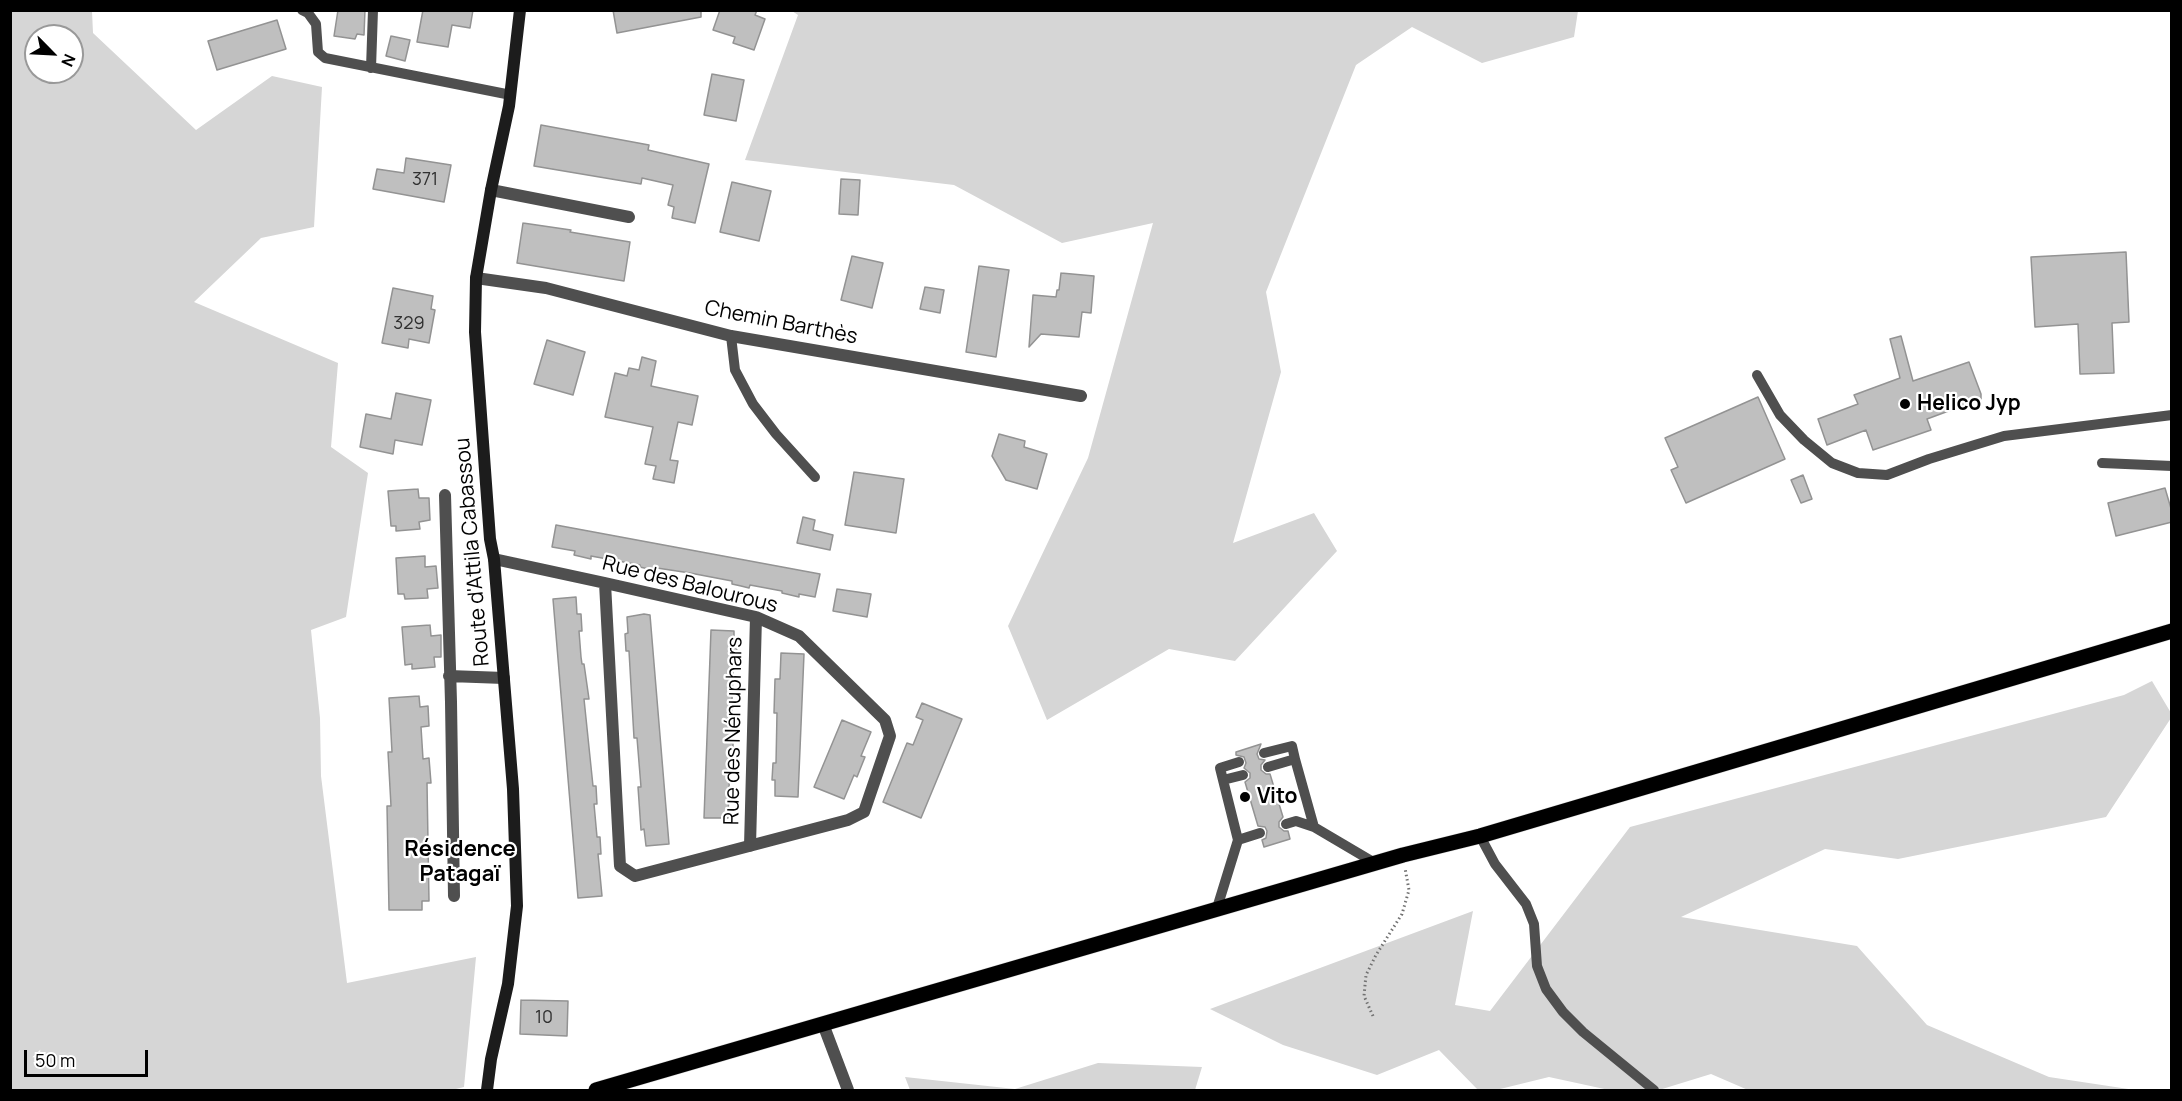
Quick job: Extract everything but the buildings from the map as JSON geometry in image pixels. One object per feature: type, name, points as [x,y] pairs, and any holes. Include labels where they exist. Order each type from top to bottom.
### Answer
[{"type":"main road","name":"Route d'Attila Cabassou","points":[[487,1090],[491,1059],[508,984],[517,906],[513,789],[494,559],[490,539],[476,344],[476,278],[510,95],[520,10]]},
{"type":"main road","points":[[596,1090],[1402,855],[1480,836],[2172,631]]},
{"type":"street","points":[[491,190],[629,217]]},
{"type":"street","name":"Chemin Barthès","points":[[476,278],[546,288],[731,336],[1081,396]]},
{"type":"street","points":[[445,495],[454,896]]},
{"type":"street","name":"Rue des Balourous","points":[[494,559],[604,583],[756,617],[799,636],[885,720],[890,736],[864,812],[848,820],[636,876],[620,866],[604,583]]},
{"type":"street","name":"Rue des Nénuphars","points":[[750,846],[756,617]]},
{"type":"street","points":[[449,676],[504,678]]},
{"type":"street","points":[[824,1024],[848,1090]]},
{"type":"lane","points":[[302,10],[308,13],[316,24],[318,52],[325,58],[510,95]]},
{"type":"lane","points":[[371,68],[373,10]]},
{"type":"lane","points":[[731,336],[735,370],[753,404],[815,477]]},
{"type":"lane","points":[[1757,375],[1780,415],[1804,440],[1832,463],[1858,473],[1887,475],[1929,459],[2004,436],[2172,415]]},
{"type":"lane","points":[[2102,463],[2172,466]]},
{"type":"lane","points":[[1264,753],[1292,746],[1314,827]]},
{"type":"lane","points":[[1268,766],[1295,759]]},
{"type":"lane","points":[[1217,909],[1238,840],[1220,768],[1239,762]]},
{"type":"lane","points":[[1223,780],[1242,775]]},
{"type":"lane","points":[[1286,824],[1296,821],[1314,827],[1375,863]]},
{"type":"lane","points":[[1238,840],[1260,832]]},
{"type":"lane","points":[[1480,836],[1495,864],[1526,904],[1534,924],[1537,966],[1546,988],[1563,1012],[1583,1032],[1654,1090]]},
{"type":"path","points":[[1373,1016],[1364,996],[1366,975],[1402,914],[1410,890],[1402,855]]},
{"type":"shaded area","points":[[10,11],[92,11],[93,33],[196,130],[272,76],[322,87],[314,227],[261,238],[194,302],[338,363],[331,447],[368,473],[346,617],[311,630],[320,718],[321,776],[347,983],[476,957],[464,1087],[452,1090],[11,1090]]},
{"type":"shaded area","points":[[792,11],[1578,11],[1574,37],[1482,63],[1412,27],[1356,65],[1266,292],[1281,372],[1233,543],[1314,513],[1337,551],[1235,661],[1169,649],[1047,720],[1008,626],[1088,458],[1153,223],[1062,243],[954,185],[745,160],[798,15]]},
{"type":"shaded area","points":[[2152,681],[2171,713],[2171,718],[2106,817],[1898,859],[1825,849],[1681,917],[1857,946],[1927,1025],[2049,1077],[2135,1090],[1748,1090],[1711,1074],[1659,1090],[1609,1090],[1549,1077],[1496,1090],[1478,1090],[1439,1050],[1377,1075],[1283,1045],[1210,1009],[1473,911],[1455,1005],[1490,1011],[1630,827],[2124,695]]},
{"type":"shaded area","points":[[1098,1063],[1202,1067],[1195,1090],[910,1090],[905,1077],[1015,1089]]},
{"type":"place","name":"Helico Jyp","points":[[1905,404]]},
{"type":"place","name":"Vito","points":[[1245,797]]},
{"type":"district","name":"Résidence Patagaï","points":[[460,862]]}]
